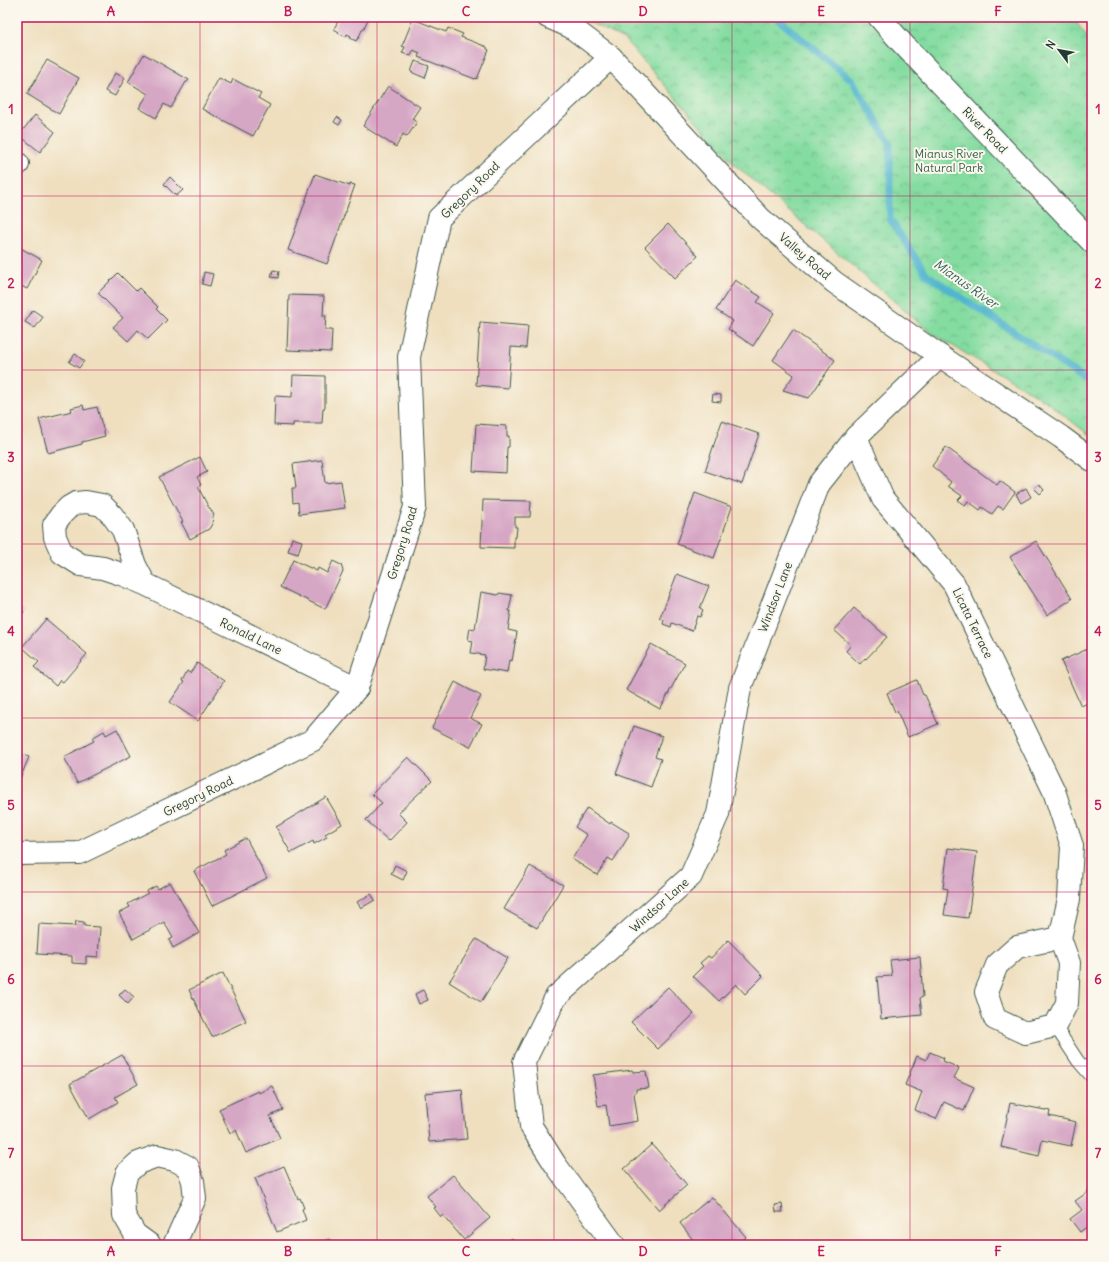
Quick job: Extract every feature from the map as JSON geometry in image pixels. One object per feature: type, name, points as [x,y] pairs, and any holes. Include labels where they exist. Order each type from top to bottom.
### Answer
[{"type":"street","name":"Valley Road","points":[[548,17],[571,27],[611,57],[760,218],[834,282],[940,356],[1061,437],[1092,460]]},
{"type":"street","name":"River Road","points":[[879,17],[1092,242]]},
{"type":"street","name":"Gregory Road","points":[[17,854],[80,853],[314,740],[357,688],[415,507],[409,357],[439,218],[611,57]]},
{"type":"street","points":[[856,437],[940,356]]},
{"type":"street","name":"Licata Terrace","points":[[856,437],[883,499],[954,584],[1054,791],[1072,846],[1069,899],[1060,938]]},
{"type":"street","name":"Windsor Lane","points":[[614,1245],[554,1164],[531,1126],[524,1062],[556,997],[691,876],[718,814],[740,688],[819,484],[856,437]]},
{"type":"street","name":"Ronald Lane","points":[[145,584],[357,688]]},
{"type":"street","points":[[1060,938],[1069,963],[1067,1004],[1055,1026],[1025,1033],[994,1018],[986,992],[997,965],[1017,947],[1060,938]]},
{"type":"street","points":[[150,1245],[135,1234],[124,1215],[123,1188],[127,1173],[138,1163],[158,1156],[175,1160],[188,1167],[193,1181],[195,1198],[174,1245]]},
{"type":"lane","points":[[1055,1026],[1078,1061],[1092,1077]]},
{"type":"green space","name":"Mianus River Natural Park","points":[[578,17],[1072,17],[1092,43],[1092,437],[1044,400],[931,333],[735,165],[624,39]]},
{"type":"building","points":[[340,17],[369,17],[356,41],[350,38],[351,36],[347,34],[346,37],[334,29]]},
{"type":"building","points":[[413,19],[446,32],[448,28],[463,34],[461,37],[487,47],[489,50],[477,79],[418,57],[420,53],[413,50],[411,56],[402,53],[405,47],[402,46]]},
{"type":"building","points":[[144,54],[189,80],[186,82],[171,108],[164,104],[156,118],[139,108],[148,94],[128,82]]},
{"type":"building","points":[[47,60],[79,78],[59,114],[27,94]]},
{"type":"building","points":[[415,61],[429,66],[425,78],[411,72]]},
{"type":"building","points":[[115,73],[125,78],[115,96],[105,91]]},
{"type":"building","points":[[219,78],[231,84],[233,79],[261,94],[258,98],[270,105],[253,136],[202,109]]},
{"type":"building","points":[[388,86],[420,107],[412,119],[417,122],[407,137],[403,134],[396,147],[363,126]]},
{"type":"building","points":[[35,115],[55,132],[40,152],[19,135]]},
{"type":"building","points":[[337,117],[342,120],[339,125],[334,122]]},
{"type":"building","points":[[315,174],[350,186],[350,184],[355,185],[327,264],[288,250]]},
{"type":"building","points":[[170,177],[183,190],[176,196],[164,184]]},
{"type":"building","points":[[668,224],[698,256],[675,278],[645,247]]},
{"type":"building","points":[[17,246],[42,260],[27,289],[17,284]]},
{"type":"building","points":[[273,270],[279,271],[278,278],[271,277]]},
{"type":"building","points":[[204,272],[213,274],[210,286],[202,284]]},
{"type":"building","points":[[118,273],[136,291],[139,288],[158,307],[156,309],[167,320],[148,339],[138,330],[128,341],[113,327],[123,318],[98,293]]},
{"type":"building","points":[[735,280],[761,297],[757,302],[774,313],[753,346],[728,329],[733,321],[716,310]]},
{"type":"building","points":[[289,295],[324,296],[323,316],[326,316],[325,330],[332,330],[331,352],[287,350]]},
{"type":"building","points":[[33,310],[43,317],[35,328],[25,322]]},
{"type":"building","points":[[480,322],[528,326],[526,348],[511,347],[508,388],[476,385]]},
{"type":"building","points":[[793,330],[835,360],[809,398],[783,390],[794,375],[773,360]]},
{"type":"building","points":[[75,354],[84,361],[79,368],[69,362]]},
{"type":"building","points":[[293,375],[325,376],[325,408],[323,408],[322,423],[293,423],[293,426],[274,425],[275,396],[292,397]]},
{"type":"building","points":[[713,394],[721,395],[721,402],[712,401]]},
{"type":"building","points":[[83,405],[84,410],[97,407],[105,436],[48,453],[39,419],[72,411],[71,408]]},
{"type":"building","points":[[722,421],[759,434],[742,484],[705,471]]},
{"type":"building","points":[[476,424],[507,426],[509,447],[507,447],[506,473],[473,471]]},
{"type":"building","points":[[946,447],[997,485],[1000,481],[1015,492],[1003,509],[998,506],[992,514],[982,507],[980,510],[968,501],[965,505],[958,500],[962,496],[948,486],[951,482],[932,466]]},
{"type":"building","points":[[200,457],[207,472],[197,477],[201,485],[198,487],[214,515],[209,529],[190,539],[181,522],[183,522],[159,477]]},
{"type":"building","points":[[322,460],[325,483],[341,481],[345,508],[299,514],[298,502],[293,503],[292,488],[296,488],[293,464]]},
{"type":"building","points":[[1039,484],[1044,490],[1040,494],[1034,488]]},
{"type":"building","points":[[1026,488],[1031,497],[1021,503],[1016,494]]},
{"type":"building","points":[[695,493],[732,507],[714,558],[677,544]]},
{"type":"building","points":[[483,500],[531,501],[530,517],[515,517],[515,527],[517,527],[516,537],[514,537],[514,548],[481,547]]},
{"type":"building","points":[[292,538],[302,541],[298,554],[288,551]]},
{"type":"building","points":[[1036,541],[1072,599],[1047,615],[1010,557]]},
{"type":"building","points":[[293,560],[317,571],[318,568],[327,573],[333,561],[341,565],[343,571],[325,609],[280,587]]},
{"type":"building","points":[[677,574],[709,586],[700,608],[703,610],[700,617],[697,616],[692,631],[672,623],[671,627],[663,624],[664,620],[660,618]]},
{"type":"building","points":[[481,592],[498,595],[499,593],[512,595],[508,630],[517,632],[512,661],[509,660],[507,673],[483,669],[485,655],[471,653],[473,641],[468,640],[470,628],[475,629]]},
{"type":"building","points":[[17,605],[24,612],[17,619]]},
{"type":"building","points":[[854,608],[887,637],[860,664],[846,651],[851,645],[834,630]]},
{"type":"building","points":[[46,619],[87,654],[63,682],[60,680],[56,686],[34,667],[39,662],[22,647]]},
{"type":"building","points":[[651,644],[685,663],[660,709],[626,690]]},
{"type":"building","points":[[1092,647],[1092,701],[1081,706],[1061,661]]},
{"type":"building","points":[[197,663],[224,681],[198,721],[170,702],[184,682],[182,681],[187,671],[190,673]]},
{"type":"building","points":[[917,680],[938,724],[908,737],[897,711],[895,712],[887,693]]},
{"type":"building","points":[[455,682],[481,696],[470,718],[482,724],[470,747],[432,728]]},
{"type":"building","points":[[634,726],[662,736],[655,757],[661,759],[651,787],[616,774]]},
{"type":"building","points":[[117,729],[131,756],[77,783],[64,757],[94,741],[92,738],[104,731],[106,735]]},
{"type":"building","points":[[17,750],[19,751],[18,753],[29,757],[17,786]]},
{"type":"building","points":[[408,757],[432,781],[398,813],[407,822],[389,841],[366,820],[382,803],[372,794]]},
{"type":"building","points":[[326,797],[342,824],[325,834],[327,837],[314,844],[313,841],[291,853],[276,827]]},
{"type":"building","points":[[587,808],[610,824],[611,822],[629,833],[629,836],[613,861],[608,858],[597,875],[572,859],[587,835],[575,827]]},
{"type":"building","points":[[246,838],[267,878],[212,906],[194,871],[226,854],[224,850]]},
{"type":"building","points":[[948,848],[977,852],[968,918],[944,915],[948,889],[943,888]]},
{"type":"building","points":[[395,865],[407,871],[403,880],[391,874]]},
{"type":"building","points":[[530,866],[563,885],[537,928],[504,909]]},
{"type":"building","points":[[170,882],[199,933],[173,948],[169,940],[173,938],[164,922],[133,939],[119,913],[130,907],[128,904],[148,893],[147,891],[156,886],[158,889]]},
{"type":"building","points":[[371,894],[375,900],[361,908],[357,902]]},
{"type":"building","points":[[76,921],[84,922],[84,926],[100,927],[98,957],[86,956],[86,964],[72,963],[72,956],[37,954],[39,924],[75,926]]},
{"type":"building","points":[[476,939],[508,958],[481,1002],[449,982]]},
{"type":"building","points":[[728,940],[763,976],[745,994],[736,984],[719,1001],[693,976],[703,966],[700,963],[708,956],[711,958]]},
{"type":"building","points":[[920,957],[923,997],[920,998],[922,1015],[881,1019],[877,977],[892,976],[890,960]]},
{"type":"building","points":[[223,973],[246,1021],[212,1037],[189,990]]},
{"type":"building","points":[[668,987],[694,1014],[658,1049],[631,1022]]},
{"type":"building","points":[[125,989],[134,997],[128,1004],[119,995]]},
{"type":"building","points":[[423,990],[428,1000],[419,1004],[415,994]]},
{"type":"building","points":[[930,1052],[944,1058],[943,1061],[959,1068],[954,1078],[974,1087],[964,1111],[944,1102],[936,1119],[915,1110],[922,1092],[905,1085],[917,1056],[926,1060]]},
{"type":"building","points":[[122,1055],[138,1084],[115,1097],[118,1102],[89,1119],[70,1084]]},
{"type":"building","points":[[632,1070],[633,1072],[646,1071],[649,1088],[636,1089],[636,1092],[634,1093],[638,1121],[609,1126],[606,1105],[598,1106],[593,1075]]},
{"type":"building","points":[[272,1086],[283,1110],[270,1116],[280,1138],[246,1153],[236,1130],[230,1133],[219,1109],[258,1091],[259,1093]]},
{"type":"building","points":[[462,1089],[467,1139],[429,1142],[425,1093]]},
{"type":"building","points":[[1010,1103],[1050,1111],[1049,1116],[1076,1122],[1071,1146],[1042,1140],[1039,1156],[1001,1147]]},
{"type":"building","points":[[652,1144],[687,1185],[659,1210],[624,1169]]},
{"type":"building","points":[[284,1166],[298,1199],[300,1198],[304,1208],[302,1209],[306,1220],[277,1232],[255,1178]]},
{"type":"building","points":[[453,1175],[490,1218],[464,1240],[443,1215],[441,1217],[434,1208],[436,1207],[427,1196]]},
{"type":"building","points":[[1092,1186],[1092,1223],[1080,1232],[1070,1219],[1082,1210],[1075,1201],[1088,1192],[1086,1190]]},
{"type":"building","points":[[712,1197],[746,1237],[737,1245],[703,1245],[701,1243],[697,1245],[680,1223]]},
{"type":"building","points":[[782,1204],[783,1212],[776,1212],[775,1205]]},
{"type":"building","points":[[512,1238],[518,1245],[504,1245]]},
{"type":"building","points":[[330,1239],[332,1245],[314,1245]]},
{"type":"waterway","name":"Mianus River","points":[[775,17],[852,80],[890,143],[890,219],[926,274],[1092,384]]}]
